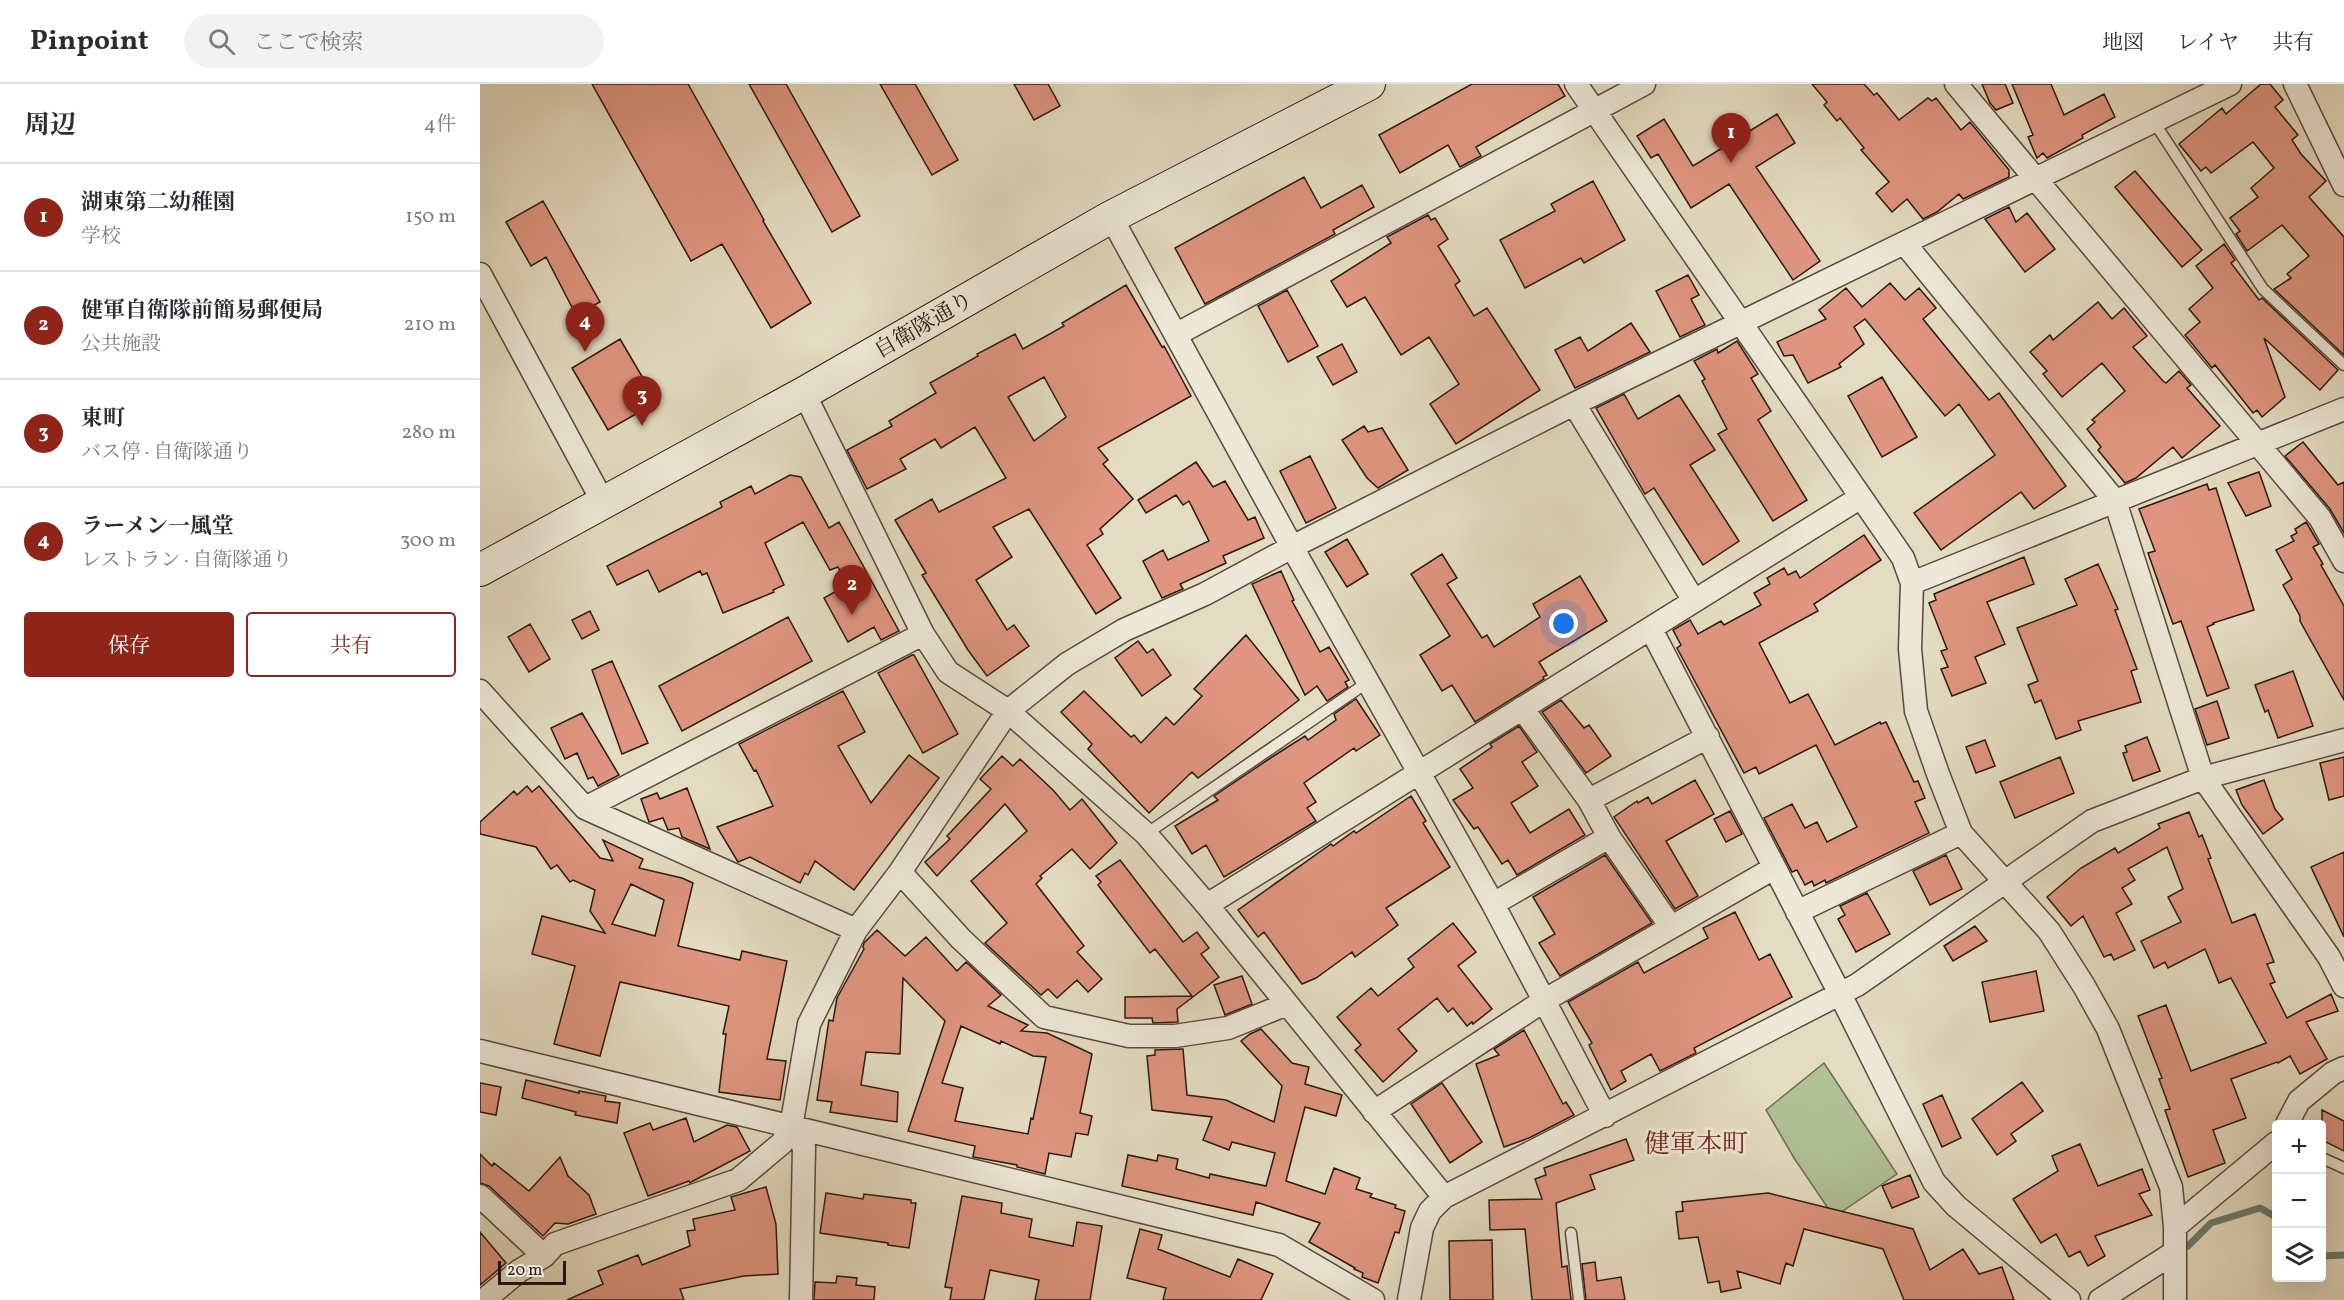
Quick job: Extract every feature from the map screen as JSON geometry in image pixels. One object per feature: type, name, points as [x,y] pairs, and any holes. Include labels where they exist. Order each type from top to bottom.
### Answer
[{"type":"street","name":"自衛隊通り","points":[[480,570],[804,393],[1111,217],[1369,84]]},
{"type":"street","points":[[1576,84],[1903,558],[1912,583],[1911,649],[1916,711],[1962,833],[2049,931],[2108,1029],[2171,1187],[2175,1227],[2175,1300]]},
{"type":"street","points":[[1177,334],[1644,84]]},
{"type":"street","points":[[1956,84],[2035,181],[2320,518],[2344,561]]},
{"type":"street","points":[[484,1300],[519,1271],[544,1256],[555,1244],[738,1180],[782,1143],[791,1126],[809,1024],[856,930],[900,872],[1008,711],[1067,664],[1115,636],[1205,594],[1292,546],[1574,404],[2230,84]]},
{"type":"street","points":[[2295,84],[2344,185]]},
{"type":"street","points":[[1111,217],[1493,904],[1605,1116]]},
{"type":"street","points":[[1905,244],[2115,501],[2204,778],[2329,957],[2344,986]]},
{"type":"street","points":[[480,274],[603,502]]},
{"type":"street","points":[[804,393],[923,634],[948,672],[1008,711],[1146,834],[1207,905],[1444,1197]]},
{"type":"street","points":[[1574,404],[1694,601]]},
{"type":"street","points":[[1912,583],[2344,409]]},
{"type":"street","points":[[1207,905],[1861,498]]},
{"type":"street","points":[[1651,629],[1840,994],[1934,1182],[1956,1206],[2069,1300]]},
{"type":"street","points":[[585,808],[923,634]]},
{"type":"street","points":[[480,691],[585,808],[856,930]]},
{"type":"street","points":[[1522,708],[1588,800],[1610,837],[1671,927]]},
{"type":"street","points":[[1588,800],[1708,737]]},
{"type":"street","points":[[1409,1300],[1422,1228],[1430,1211],[1444,1197],[1857,985],[2092,821],[2204,778],[2344,740]]},
{"type":"street","points":[[1797,912],[1962,833]]},
{"type":"street","points":[[1493,904],[1610,837]]},
{"type":"street","points":[[1374,1112],[1545,1000],[1773,868]]},
{"type":"street","points":[[900,872],[961,939],[1044,1017],[1129,1036],[1175,1035],[1228,1028],[1287,1004]]},
{"type":"street","points":[[480,1051],[1279,1245],[1373,1300]]},
{"type":"street","points":[[2290,1120],[2299,1101],[2333,1073],[2344,1068]]},
{"type":"street","points":[[791,1126],[804,1147],[801,1300]]},
{"type":"street","points":[[2175,1227],[2272,1147]]},
{"type":"street","points":[[480,1196],[544,1256]]},
{"type":"street","points":[[2100,1300],[2175,1252]]},
{"type":"lane","points":[[2154,122],[2263,290],[2344,365]]},
{"type":"lane","points":[[1146,834],[1369,682]]},
{"type":"lane","points":[[2326,1160],[2344,1168]]},
{"type":"lane","points":[[1571,1233],[1579,1300]]},
{"type":"green space","points":[[1824,1063],[1897,1174],[1834,1217],[1794,1158],[1766,1110]]},
{"type":"building","points":[[592,84],[688,84],[811,303],[771,328],[722,244],[691,261]]},
{"type":"building","points":[[749,84],[786,84],[860,216],[832,232]]},
{"type":"building","points":[[880,84],[915,84],[958,160],[932,175]]},
{"type":"building","points":[[1014,84],[1048,84],[1060,106],[1034,120]]},
{"type":"building","points":[[1472,84],[1558,84],[1565,96],[1476,147],[1481,156],[1460,167],[1448,145],[1400,173],[1379,135]]},
{"type":"building","points":[[1812,84],[1864,84],[1874,95],[1877,93],[1899,120],[1928,98],[1932,101],[1936,98],[1961,130],[1970,122],[2009,170],[2009,177],[1963,199],[1959,194],[1937,212],[1923,219],[1907,199],[1892,212],[1876,193],[1889,182],[1861,150],[1864,148],[1840,118],[1837,121],[1824,105],[1827,102]]},
{"type":"building","points":[[1982,84],[2005,84],[2013,103],[1996,110],[1990,103]]},
{"type":"building","points":[[2012,84],[2051,84],[2064,115],[2104,94],[2115,117],[2047,158],[2043,153],[2037,158],[2028,137],[2033,135]]},
{"type":"building","points":[[2261,84],[2270,84],[2283,100],[2275,107],[2298,135],[2292,140],[2301,154],[2326,181],[2309,197],[2344,237],[2344,355],[2274,289],[2291,278],[2287,274],[2309,256],[2282,225],[2247,251],[2236,234],[2240,231],[2230,218],[2258,197],[2251,188],[2274,168],[2253,142],[2211,173],[2206,167],[2201,171],[2179,144],[2222,108],[2226,114]]},
{"type":"building","points":[[1777,114],[1795,143],[1756,167],[1820,261],[1793,280],[1729,184],[1691,208],[1658,154],[1651,158],[1637,136],[1664,119],[1693,166]]},
{"type":"building","points":[[2135,171],[2202,250],[2182,267],[2115,187]]},
{"type":"building","points":[[1304,177],[1321,208],[1362,185],[1374,207],[1333,230],[1335,234],[1205,304],[1175,248]]},
{"type":"building","points":[[1593,181],[1625,240],[1584,263],[1581,258],[1525,288],[1500,240],[1555,211],[1551,204]]},
{"type":"building","points":[[543,201],[600,302],[576,315],[546,257],[531,266],[506,222]]},
{"type":"building","points":[[2009,207],[2016,222],[2027,213],[2055,249],[2025,272],[1985,219]]},
{"type":"building","points":[[1428,215],[1431,220],[1435,218],[1448,239],[1438,246],[1460,281],[1455,285],[1474,316],[1487,308],[1540,390],[1456,444],[1430,404],[1459,384],[1429,337],[1401,355],[1365,297],[1347,307],[1331,281],[1391,243],[1387,237]]},
{"type":"building","points":[[2224,244],[2235,260],[2231,263],[2259,300],[2262,298],[2338,370],[2320,390],[2264,338],[2285,397],[2262,417],[2257,410],[2253,413],[2215,365],[2212,368],[2185,335],[2200,322],[2189,309],[2213,288],[2196,266]]},
{"type":"building","points":[[1688,275],[1699,295],[1691,299],[1705,325],[1680,337],[1656,291]]},
{"type":"building","points":[[1890,283],[1905,300],[1919,288],[1936,308],[1923,319],[1989,400],[1999,393],[2066,486],[2034,509],[2021,492],[1941,550],[1914,513],[1995,455],[1959,404],[1945,416],[1865,319],[1854,327],[1864,344],[1839,364],[1841,367],[1808,383],[1793,355],[1784,356],[1777,342],[1826,319],[1819,310],[1846,288],[1862,307]]},
{"type":"building","points":[[1126,285],[1162,347],[1164,346],[1191,396],[1098,448],[1108,460],[1103,464],[1133,499],[1100,529],[1103,534],[1087,545],[1121,598],[1096,614],[1029,509],[993,527],[1012,557],[976,580],[1007,630],[1014,625],[1029,646],[987,676],[968,650],[922,575],[926,573],[895,520],[932,499],[939,512],[1006,478],[975,427],[941,448],[935,439],[900,459],[906,469],[867,489],[847,450],[892,426],[889,421],[936,393],[930,383],[978,356],[977,354],[1015,334],[1023,349],[1064,326],[1062,323]],"holes":[[[1044,377],[1066,417],[1034,441],[1008,397]]]},
{"type":"building","points":[[1287,290],[1318,346],[1288,362],[1258,306]]},
{"type":"building","points":[[2098,302],[2112,319],[2124,308],[2147,336],[2133,347],[2166,383],[2179,371],[2191,385],[2187,388],[2220,426],[2182,458],[2173,447],[2136,478],[2125,483],[2098,450],[2101,447],[2087,429],[2095,422],[2092,420],[2125,391],[2102,363],[2062,397],[2043,374],[2047,371],[2030,352],[2050,335],[2053,340]]},
{"type":"building","points":[[1631,323],[1650,352],[1575,388],[1555,350],[1580,337],[1588,351]]},
{"type":"building","points":[[620,339],[657,402],[608,430],[572,368]]},
{"type":"building","points":[[1737,341],[1758,374],[1751,378],[1771,411],[1758,420],[1807,500],[1773,521],[1718,434],[1727,429],[1702,381],[1705,379],[1694,361],[1717,349],[1718,353]]},
{"type":"building","points":[[1342,344],[1357,372],[1333,385],[1317,357]]},
{"type":"building","points":[[1882,377],[1917,437],[1882,457],[1848,396]]},
{"type":"building","points":[[1624,394],[1638,419],[1679,395],[1715,450],[1690,465],[1739,541],[1703,565],[1654,488],[1645,494],[1596,408]]},
{"type":"building","points":[[1364,426],[1368,432],[1382,428],[1408,470],[1378,488],[1367,478],[1342,440]]},
{"type":"building","points":[[2303,442],[2338,485],[2344,482],[2344,533],[2330,509],[2285,456]]},
{"type":"building","points":[[1310,456],[1336,508],[1306,523],[1280,471]]},
{"type":"building","points":[[1196,462],[1213,487],[1225,481],[1248,520],[1255,517],[1264,538],[1223,556],[1226,563],[1180,584],[1183,589],[1162,598],[1143,561],[1163,550],[1168,560],[1209,541],[1189,501],[1183,505],[1176,495],[1146,513],[1138,500]]},
{"type":"building","points":[[2259,472],[2271,506],[2246,516],[2228,483]]},
{"type":"building","points":[[790,475],[801,477],[829,528],[839,522],[899,631],[881,640],[874,627],[848,642],[824,598],[847,585],[838,567],[830,570],[803,522],[765,543],[784,585],[773,590],[774,592],[723,613],[707,573],[702,575],[700,571],[659,592],[648,570],[617,585],[607,566],[722,507],[720,502],[751,486],[755,494]]},
{"type":"building","points":[[2207,484],[2209,490],[2216,488],[2254,610],[2207,627],[2229,688],[2207,696],[2181,621],[2173,624],[2148,553],[2155,551],[2139,509]]},
{"type":"building","points":[[2306,522],[2319,544],[2313,547],[2323,564],[2321,565],[2344,606],[2344,700],[2300,621],[2300,616],[2283,585],[2292,579],[2276,550],[2294,541],[2291,536],[2297,533],[2295,529]]},
{"type":"building","points":[[1864,535],[1881,560],[1814,604],[1818,611],[1759,643],[1790,703],[1808,694],[1835,745],[1880,722],[1881,724],[1886,722],[1914,782],[1918,781],[1925,798],[1915,802],[1929,833],[1826,883],[1825,880],[1814,886],[1812,881],[1805,885],[1797,870],[1792,872],[1764,818],[1792,804],[1805,828],[1817,822],[1827,842],[1857,827],[1816,745],[1759,774],[1756,767],[1744,773],[1677,648],[1681,645],[1673,630],[1690,620],[1698,634],[1721,621],[1724,625],[1761,605],[1754,593],[1770,584],[1767,578],[1784,568],[1788,575],[1796,571],[1800,578]]},
{"type":"building","points":[[1347,539],[1368,574],[1347,587],[1325,552]]},
{"type":"building","points":[[1442,554],[1457,578],[1447,584],[1482,638],[1487,635],[1494,647],[1540,617],[1533,604],[1580,576],[1607,621],[1539,662],[1547,675],[1543,677],[1544,679],[1475,722],[1452,685],[1442,691],[1420,655],[1450,636],[1411,574]]},
{"type":"building","points":[[2024,557],[2034,584],[1987,602],[2005,644],[1975,657],[1986,683],[1952,696],[1941,669],[1948,667],[1941,651],[1947,649],[1929,603],[1936,600],[1934,594]]},
{"type":"building","points":[[2098,564],[2118,609],[2115,610],[2137,669],[2131,671],[2141,702],[2078,721],[2081,730],[2056,739],[2041,700],[2035,703],[2028,685],[2038,681],[2017,628],[2077,605],[2065,579]]},
{"type":"building","points":[[1281,571],[1294,600],[1292,601],[1320,652],[1329,647],[1349,680],[1345,682],[1348,687],[1327,701],[1317,686],[1305,695],[1252,584]]},
{"type":"building","points":[[590,611],[599,630],[582,639],[572,620]]},
{"type":"building","points":[[788,617],[812,661],[682,731],[659,686]]},
{"type":"building","points":[[530,624],[550,659],[529,672],[508,637]]},
{"type":"building","points":[[1246,635],[1299,700],[1198,778],[1192,772],[1149,813],[1088,749],[1092,744],[1061,712],[1084,691],[1131,737],[1134,735],[1141,743],[1166,717],[1174,725],[1202,696],[1194,689]]},
{"type":"building","points":[[1138,641],[1147,653],[1153,649],[1171,675],[1142,696],[1115,658]]},
{"type":"building","points":[[912,655],[958,734],[923,753],[878,673]]},
{"type":"building","points":[[612,661],[648,743],[622,754],[592,670]]},
{"type":"building","points":[[2293,671],[2313,726],[2278,738],[2268,710],[2265,712],[2255,685]]},
{"type":"building","points":[[843,691],[865,732],[838,746],[871,803],[909,755],[939,778],[854,890],[815,861],[808,875],[805,873],[800,883],[750,857],[738,862],[717,827],[773,806],[756,770],[754,771],[739,744]]},
{"type":"building","points":[[1356,699],[1380,735],[1356,751],[1354,748],[1304,783],[1316,802],[1307,808],[1316,821],[1224,877],[1206,845],[1192,854],[1175,826],[1218,800],[1214,796],[1272,757],[1305,736],[1308,740],[1336,720],[1334,714]]},
{"type":"building","points":[[1561,700],[1584,728],[1589,725],[1611,756],[1586,773],[1542,712]]},
{"type":"building","points":[[2217,701],[2229,738],[2207,745],[2195,709]]},
{"type":"building","points":[[582,713],[619,775],[598,786],[593,777],[588,779],[577,753],[565,759],[551,728]]},
{"type":"building","points":[[1519,726],[1537,752],[1522,762],[1538,786],[1511,803],[1530,833],[1569,809],[1585,835],[1517,875],[1508,860],[1502,864],[1478,827],[1474,829],[1453,800],[1473,788],[1460,769],[1492,747],[1490,744]]},
{"type":"building","points":[[2147,737],[2160,771],[2133,781],[2123,753],[2127,752],[2125,746]]},
{"type":"building","points":[[1985,740],[1995,766],[1976,773],[1966,747]]},
{"type":"building","points":[[1002,756],[1013,766],[1020,759],[1053,790],[1070,810],[1082,799],[1117,843],[1090,869],[1072,849],[1040,876],[1042,878],[1036,884],[1084,946],[1077,952],[1102,979],[1088,992],[1077,980],[1057,998],[1048,989],[1041,995],[985,943],[1007,923],[971,881],[1027,831],[1005,804],[937,876],[925,862],[950,839],[947,836],[991,789],[980,779]]},
{"type":"building","points":[[2060,757],[2074,793],[2015,818],[2000,782]]},
{"type":"building","points":[[2344,757],[2344,796],[2329,800],[2320,763]]},
{"type":"building","points":[[1695,780],[1714,814],[1666,841],[1698,896],[1675,909],[1614,817],[1637,801],[1638,803],[1648,797],[1652,804]]},
{"type":"building","points":[[2264,780],[2275,809],[2283,819],[2263,834],[2242,805],[2236,790]]},
{"type":"building","points":[[527,786],[532,792],[539,786],[600,858],[613,861],[603,840],[643,859],[639,868],[682,878],[693,883],[678,946],[740,960],[742,951],[787,961],[767,1059],[786,1061],[780,1100],[719,1092],[726,1034],[723,1034],[729,1006],[620,982],[600,1056],[554,1044],[575,966],[532,954],[542,916],[605,933],[590,911],[595,890],[573,880],[570,882],[557,865],[551,869],[536,847],[480,834],[480,822],[514,791],[517,795]],"holes":[[[631,884],[664,900],[655,936],[612,924]]]},
{"type":"building","points":[[687,788],[710,849],[682,837],[679,828],[668,830],[663,818],[649,822],[641,799],[657,793],[660,799]]},
{"type":"building","points":[[1411,796],[1426,821],[1423,823],[1450,867],[1386,908],[1398,925],[1355,957],[1352,952],[1316,978],[1302,984],[1264,932],[1258,937],[1238,910],[1331,844],[1333,846],[1354,831],[1356,833]]},
{"type":"building","points":[[1730,811],[1742,834],[1726,842],[1714,819]]},
{"type":"building","points":[[2189,812],[2199,837],[2202,835],[2211,858],[2208,859],[2232,923],[2255,914],[2274,962],[2267,964],[2275,982],[2270,984],[2287,1018],[2331,994],[2338,1011],[2306,1022],[2327,1059],[2300,1074],[2290,1056],[2278,1063],[2231,1079],[2246,1118],[2213,1130],[2225,1163],[2188,1177],[2165,1110],[2170,1109],[2159,1079],[2162,1078],[2138,1016],[2166,1005],[2191,1071],[2266,1043],[2231,978],[2219,983],[2205,949],[2168,968],[2165,962],[2154,968],[2141,941],[2181,922],[2168,897],[2183,889],[2167,847],[2128,869],[2135,880],[2122,888],[2132,904],[2116,913],[2135,950],[2114,960],[2111,954],[2104,957],[2083,916],[2071,926],[2047,897],[2081,868],[2115,848],[2118,853],[2160,828],[2158,824]]},
{"type":"building","points":[[2344,852],[2344,937],[2311,867]]},
{"type":"building","points":[[1605,855],[1652,923],[1560,976],[1539,943],[1555,934],[1533,897]]},
{"type":"building","points":[[1946,855],[1962,889],[1930,905],[1913,871]]},
{"type":"building","points":[[1120,860],[1183,942],[1197,932],[1209,948],[1201,954],[1219,977],[1177,1009],[1178,1022],[1153,1023],[1152,1018],[1125,1018],[1125,997],[1192,996],[1155,949],[1150,953],[1098,885],[1101,882],[1096,876]]},
{"type":"building","points":[[1867,893],[1890,934],[1856,952],[1838,919],[1845,915],[1840,906]]},
{"type":"building","points":[[1735,912],[1759,960],[1770,954],[1792,997],[1694,1048],[1696,1053],[1660,1071],[1651,1054],[1621,1071],[1626,1081],[1611,1090],[1589,1045],[1592,1043],[1568,1002],[1638,962],[1644,973],[1708,938],[1703,928]]},
{"type":"building","points":[[1453,923],[1476,952],[1458,966],[1492,1009],[1467,1026],[1453,1008],[1448,1012],[1437,998],[1398,1029],[1417,1051],[1383,1082],[1355,1050],[1361,1045],[1337,1017],[1371,988],[1378,996],[1414,967],[1408,959]]},
{"type":"building","points":[[1975,926],[1987,941],[1953,961],[1944,946]]},
{"type":"building","points":[[877,930],[905,956],[926,937],[957,971],[966,962],[1001,995],[988,1006],[1028,1025],[1021,1031],[1047,1033],[1092,1054],[1080,1113],[1092,1116],[1088,1135],[1076,1133],[1071,1157],[1049,1153],[1045,1174],[1017,1167],[1017,1165],[973,1157],[975,1146],[908,1131],[945,1021],[903,978],[900,1054],[866,1052],[861,1085],[898,1092],[897,1122],[830,1112],[832,1102],[817,1100],[829,1020],[833,1021],[837,998],[864,949],[864,943]],"holes":[[[961,1026],[1000,1044],[1001,1041],[1033,1056],[1046,1057],[1028,1134],[955,1121],[963,1088],[942,1083]]]},
{"type":"building","points":[[2036,971],[2044,1011],[1990,1022],[1982,982]]},
{"type":"building","points":[[1242,976],[1252,1004],[1225,1015],[1214,985]]},
{"type":"building","points":[[1261,1029],[1292,1063],[1309,1067],[1305,1084],[1342,1095],[1336,1116],[1305,1107],[1286,1181],[1325,1194],[1334,1168],[1360,1178],[1356,1189],[1372,1194],[1370,1197],[1396,1205],[1395,1208],[1405,1211],[1399,1233],[1395,1232],[1378,1283],[1362,1277],[1363,1273],[1309,1242],[1320,1223],[1256,1202],[1253,1215],[1122,1186],[1128,1155],[1157,1161],[1158,1155],[1178,1159],[1176,1169],[1209,1178],[1210,1174],[1266,1186],[1275,1153],[1232,1142],[1229,1150],[1203,1140],[1212,1117],[1152,1110],[1147,1056],[1155,1055],[1155,1050],[1183,1049],[1187,1095],[1226,1100],[1274,1122],[1282,1086],[1241,1041]]},
{"type":"building","points":[[1524,1030],[1563,1104],[1566,1102],[1574,1115],[1529,1138],[1504,1147],[1476,1064],[1499,1055],[1494,1049]]},
{"type":"building","points":[[526,1080],[579,1093],[579,1091],[606,1096],[605,1101],[620,1103],[617,1123],[575,1115],[576,1112],[522,1098]]},
{"type":"building","points":[[2022,1082],[2043,1111],[2011,1134],[2016,1141],[1997,1155],[1972,1119]]},
{"type":"building","points":[[480,1083],[501,1087],[496,1115],[480,1112]]},
{"type":"building","points":[[1442,1083],[1482,1142],[1450,1163],[1411,1104]]},
{"type":"building","points":[[1942,1095],[1961,1138],[1942,1147],[1923,1104]]},
{"type":"building","points":[[2322,1110],[2344,1121],[2344,1151],[2326,1142],[2326,1120],[2322,1120]]},
{"type":"building","points":[[686,1118],[694,1142],[727,1125],[737,1127],[750,1151],[690,1183],[689,1181],[648,1196],[624,1133],[650,1123],[653,1130]]},
{"type":"building","points":[[1626,1139],[1634,1160],[1590,1175],[1595,1189],[1556,1203],[1562,1267],[1567,1266],[1571,1300],[1532,1300],[1525,1229],[1490,1230],[1489,1200],[1542,1199],[1535,1179],[1546,1175],[1544,1168]]},
{"type":"building","points":[[2080,1144],[2098,1186],[2142,1169],[2150,1190],[2139,1194],[2152,1215],[2095,1236],[2105,1256],[2088,1266],[2080,1251],[2069,1257],[2056,1234],[2041,1243],[2013,1199],[2058,1171],[2052,1156]]},
{"type":"building","points":[[480,1154],[492,1166],[494,1163],[529,1191],[560,1157],[568,1176],[589,1195],[596,1214],[568,1224],[555,1223],[543,1236],[489,1186],[480,1183]]},
{"type":"building","points":[[1910,1175],[1919,1197],[1892,1208],[1882,1186]]},
{"type":"building","points":[[766,1187],[776,1224],[778,1274],[744,1276],[680,1289],[684,1300],[567,1300],[603,1284],[598,1271],[638,1255],[642,1265],[690,1246],[687,1231],[695,1230],[693,1219],[735,1210],[731,1197]]},
{"type":"building","points":[[826,1193],[863,1199],[864,1194],[911,1200],[911,1203],[916,1203],[909,1248],[820,1233]]},
{"type":"building","points":[[1768,1193],[1913,1229],[1930,1270],[1963,1249],[1979,1274],[2002,1267],[2014,1300],[1904,1300],[1883,1249],[1804,1229],[1793,1266],[1786,1263],[1780,1284],[1737,1271],[1741,1288],[1721,1292],[1719,1281],[1708,1283],[1698,1237],[1679,1239],[1676,1212],[1683,1211],[1682,1202]]},
{"type":"building","points":[[962,1196],[1002,1203],[1001,1213],[1032,1219],[1029,1237],[1073,1246],[1077,1222],[1102,1226],[1090,1300],[1035,1300],[1039,1280],[990,1270],[984,1300],[950,1300],[952,1288],[945,1287]]},
{"type":"building","points":[[1140,1229],[1162,1235],[1158,1249],[1230,1277],[1238,1259],[1273,1274],[1261,1300],[1163,1300],[1166,1288],[1127,1278]]},
{"type":"building","points":[[480,1232],[506,1263],[480,1285]]},
{"type":"building","points":[[1492,1240],[1493,1300],[1450,1300],[1449,1241]]},
{"type":"building","points":[[1595,1262],[1597,1281],[1621,1277],[1625,1300],[1586,1300],[1582,1264]]},
{"type":"building","points":[[837,1276],[857,1278],[856,1285],[875,1287],[874,1300],[814,1300],[815,1282],[836,1283]]},
{"type":"waterway","points":[[2188,1246],[2211,1223],[2260,1208],[2272,1215]]},
{"type":"waterway","points":[[2326,1256],[2344,1255]]},
{"type":"place","name":"湖東第二幼稚園","points":[[1731,163]]},
{"type":"place","name":"ラーメン一風堂","points":[[585,352]]},
{"type":"place","name":"東町","points":[[642,426]]},
{"type":"place","name":"健軍自衛隊前簡易郵便局","points":[[852,615]]},
{"type":"district","name":"健軍本町","points":[[1696,1143]]}]
